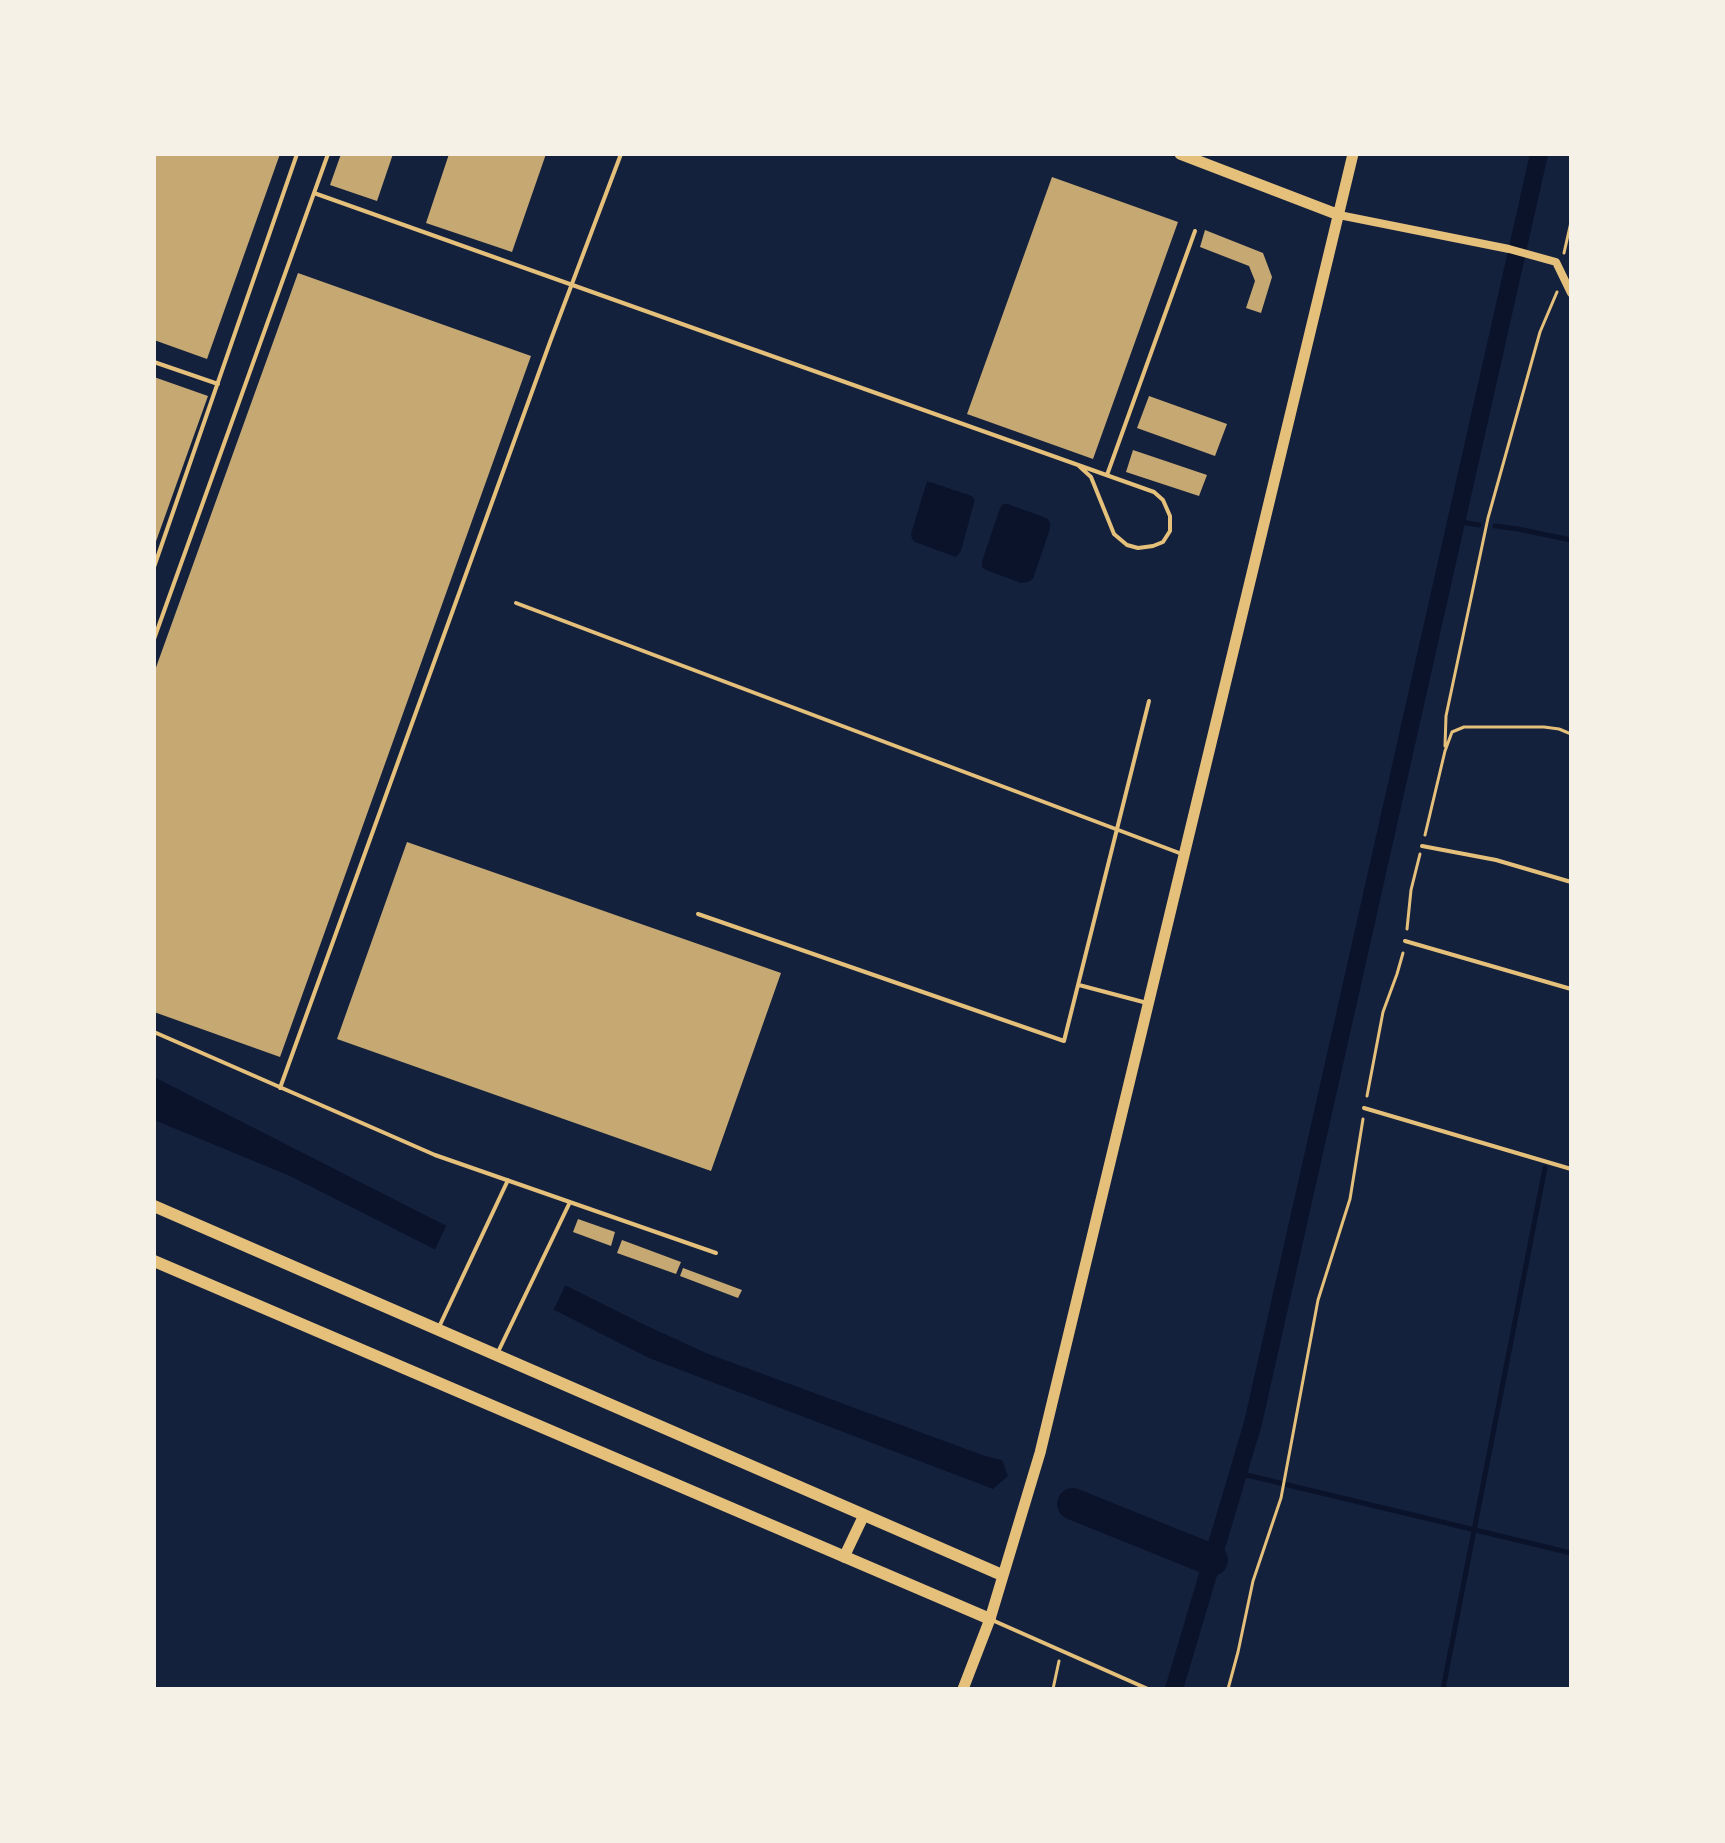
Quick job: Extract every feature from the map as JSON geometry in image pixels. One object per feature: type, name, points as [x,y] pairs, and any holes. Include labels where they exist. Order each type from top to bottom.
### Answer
[{"type":"main road","points":[[154,1206],[438,1329],[499,1350],[1002,1575]]},
{"type":"main road","points":[[154,1261],[990,1619]]},
{"type":"street","points":[[1180,154],[1339,215],[1509,249],[1556,262],[1571,293]]},
{"type":"street","points":[[963,1689],[990,1619],[1040,1453],[1353,154]]},
{"type":"street","points":[[844,1557],[864,1515]]},
{"type":"lane","points":[[154,567],[297,154]]},
{"type":"lane","points":[[154,639],[328,154]]},
{"type":"lane","points":[[280,1088],[621,154]]},
{"type":"lane","points":[[314,193],[1154,492],[1163,500],[1170,516],[1170,531],[1163,542],[1138,548],[1120,540],[1114,534],[1091,477],[1079,466]]},
{"type":"lane","points":[[1107,475],[1195,231]]},
{"type":"lane","points":[[154,362],[218,384]]},
{"type":"lane","points":[[516,603],[1185,855]]},
{"type":"lane","points":[[698,914],[1064,1041],[1149,701]]},
{"type":"lane","points":[[1422,846],[1496,860],[1571,882]]},
{"type":"lane","points":[[1405,941],[1571,989]]},
{"type":"lane","points":[[1079,985],[1149,1003]]},
{"type":"lane","points":[[154,1032],[435,1155],[716,1253]]},
{"type":"lane","points":[[1364,1108],[1571,1169]]},
{"type":"lane","points":[[438,1329],[508,1180]]},
{"type":"lane","points":[[499,1350],[570,1202]]},
{"type":"lane","points":[[990,1619],[1148,1689]]},
{"type":"path","points":[[1445,751],[1446,716],[1488,518],[1540,332],[1557,293],[1571,222]]},
{"type":"path","points":[[1228,1689],[1253,1581],[1282,1491],[1318,1300],[1350,1199],[1383,1012],[1405,941],[1411,890],[1445,751],[1452,732],[1464,727],[1544,727],[1571,734]]},
{"type":"path","points":[[1053,1689],[1061,1650]]},
{"type":"water","points":[[927,481],[975,499],[961,551],[956,557],[912,539]]},
{"type":"water","points":[[1003,504],[1041,516],[1050,523],[1033,579],[1028,582],[1021,583],[982,567]]},
{"type":"water","points":[[154,1077],[643,1324],[706,1353],[1002,1460],[1008,1476],[993,1489],[649,1358],[290,1176],[154,1120]]},
{"type":"pier","points":[[448,1222],[567,1282],[552,1313],[433,1254]]},
{"type":"building","points":[[154,154],[280,154],[207,359],[154,340]]},
{"type":"building","points":[[341,154],[393,154],[377,201],[330,185]]},
{"type":"building","points":[[449,154],[546,154],[512,252],[426,223]]},
{"type":"building","points":[[1052,177],[1178,222],[1093,459],[967,414]]},
{"type":"building","points":[[1205,230],[1263,253],[1272,277],[1261,313],[1246,308],[1255,281],[1249,266],[1200,247]]},
{"type":"building","points":[[298,273],[531,356],[280,1057],[154,1012],[154,673]]},
{"type":"building","points":[[154,377],[208,396],[154,547]]},
{"type":"building","points":[[1149,396],[1227,424],[1215,456],[1137,428]]},
{"type":"building","points":[[1133,450],[1207,475],[1199,496],[1126,472]]},
{"type":"building","points":[[407,842],[781,973],[711,1171],[337,1039]]},
{"type":"building","points":[[578,1219],[615,1232],[611,1246],[573,1232]]},
{"type":"building","points":[[622,1240],[681,1262],[676,1274],[617,1253]]},
{"type":"building","points":[[683,1268],[742,1290],[738,1298],[680,1276]]},
{"type":"waterway","points":[[1174,1689],[1253,1423],[1539,154]]},
{"type":"waterway","points":[[1456,521],[1479,525]]},
{"type":"waterway","points":[[1495,526],[1571,540]]},
{"type":"waterway","points":[[1443,1689],[1545,1168]]},
{"type":"waterway","points":[[1238,1473],[1571,1553]]},
{"type":"waterway","points":[[1073,1504],[1212,1560]]}]
